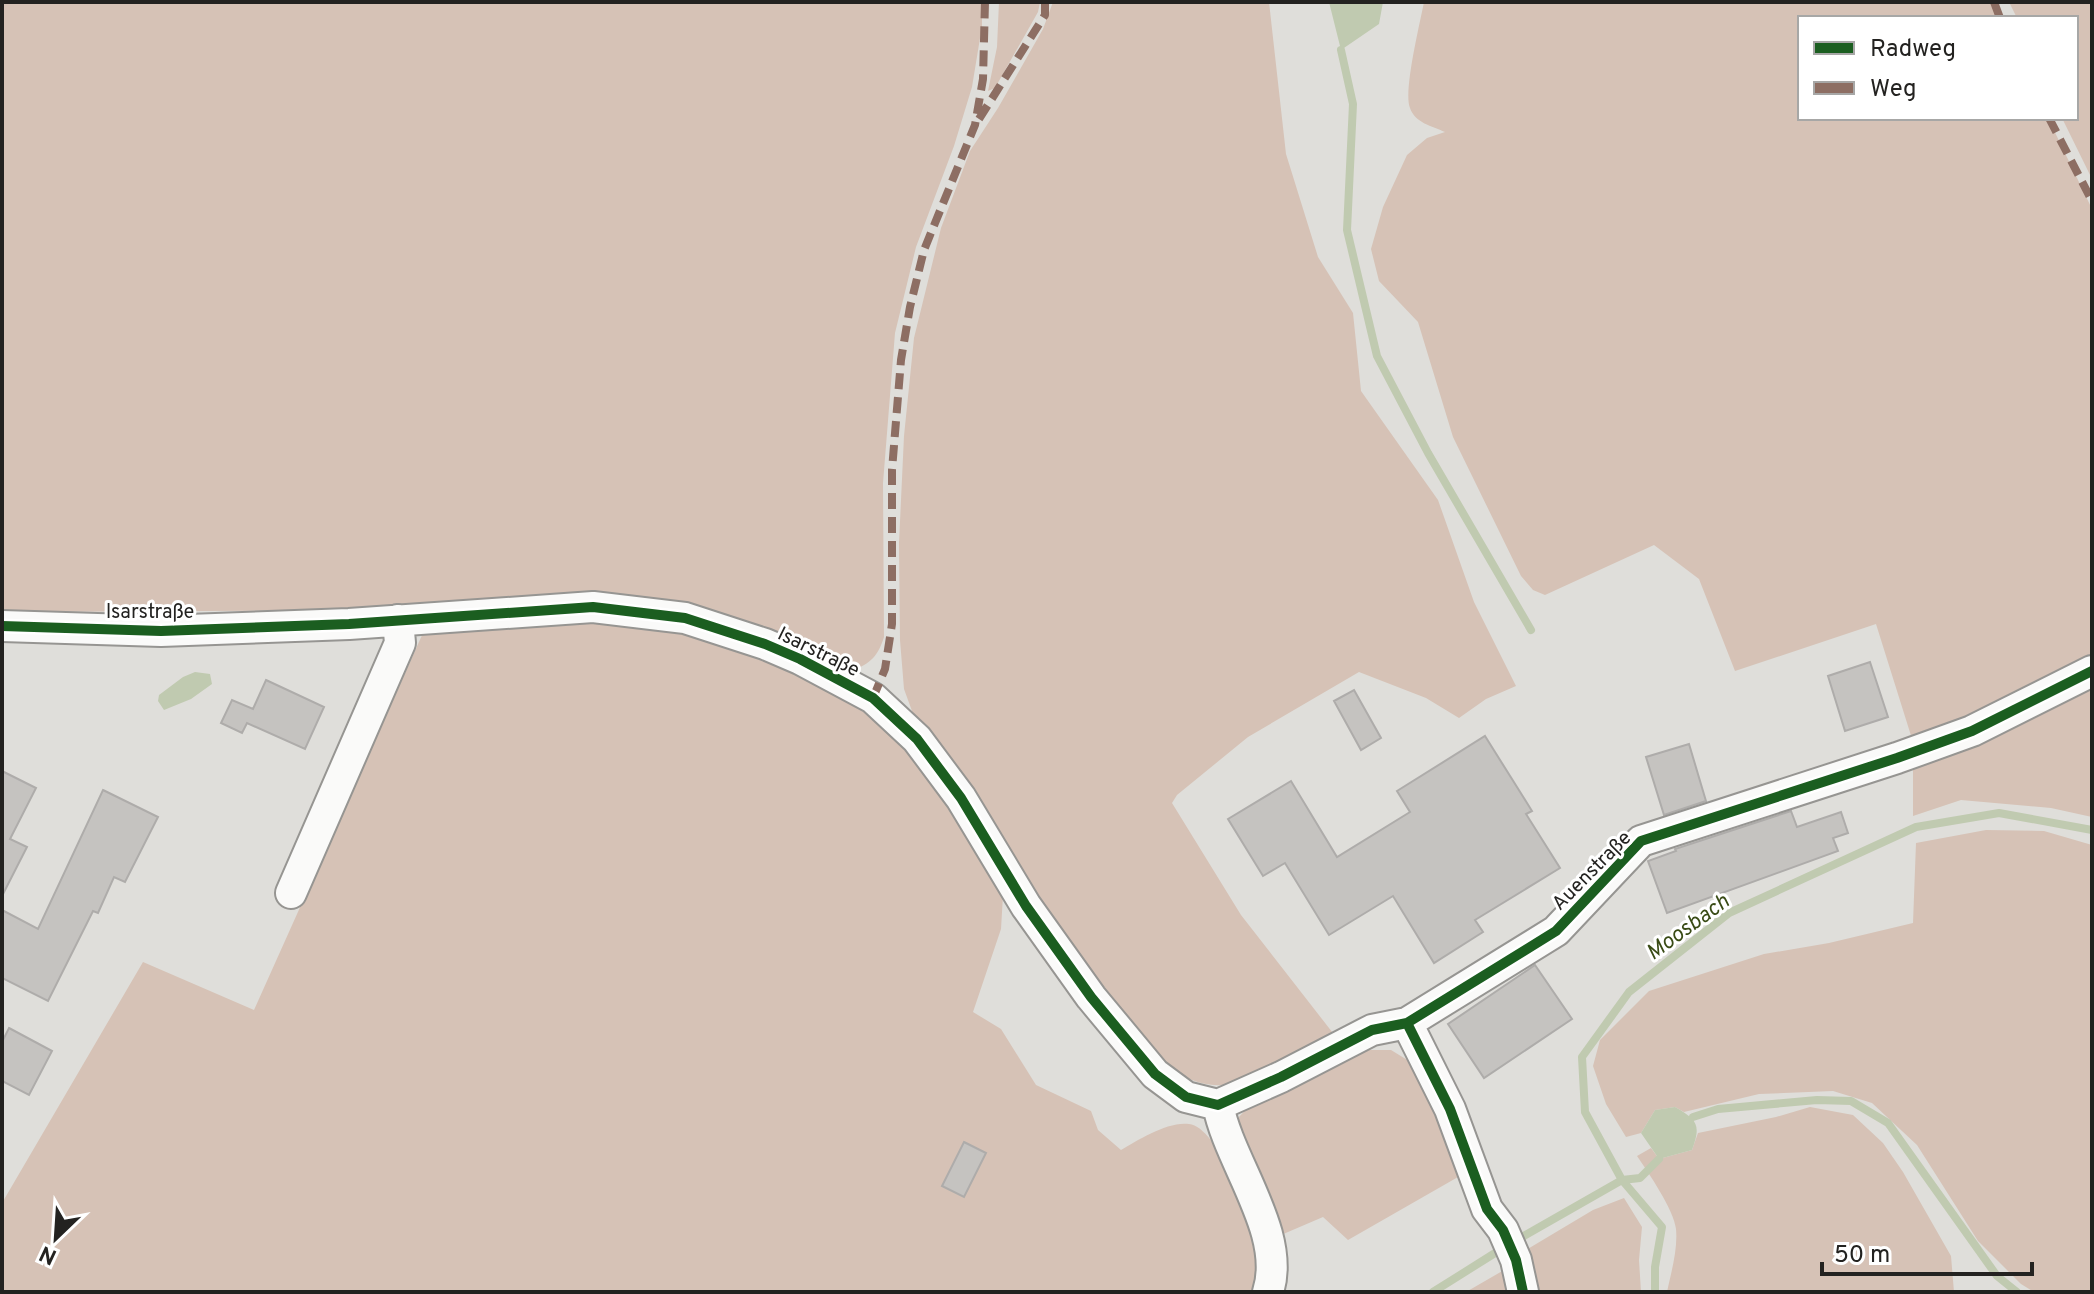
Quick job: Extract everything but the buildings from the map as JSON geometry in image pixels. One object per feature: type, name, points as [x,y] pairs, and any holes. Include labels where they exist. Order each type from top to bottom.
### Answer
[{"type":"street","name":"Isarstraße","points":[[2,626],[161,631],[593,607],[685,618],[765,644],[873,698],[917,739],[961,798],[1026,906],[1091,997],[1155,1074],[1186,1097],[1218,1105]]},
{"type":"street","points":[[291,893],[400,643],[398,620]]},
{"type":"street","name":"Auenstraße","points":[[1407,1023],[1556,931],[1641,841],[1972,731],[2092,671]]},
{"type":"street","points":[[1268,1292],[1273,1275],[1262,1215],[1223,1128],[1218,1105],[1281,1077],[1372,1030],[1407,1023],[1450,1109],[1487,1209],[1503,1230],[1516,1260],[1523,1292]]},
{"type":"shaded area","points":[[2,2],[982,2],[982,26],[972,87],[954,146],[916,247],[895,333],[883,483],[884,637],[876,654],[869,662],[852,671],[758,630],[419,610],[2,612]]},
{"type":"shaded area","points":[[999,2],[1040,2],[1038,12],[995,88],[988,91],[997,47]]},
{"type":"shaded area","points":[[1053,2],[1269,2],[1286,154],[1318,257],[1353,313],[1361,391],[1438,500],[1474,602],[1516,686],[1486,699],[1459,718],[1426,698],[1359,672],[1248,737],[1177,795],[1172,803],[1241,915],[1336,1037],[1237,1083],[1200,1083],[1167,1066],[1086,971],[916,722],[904,689],[899,543],[904,436],[914,338],[941,228],[970,151],[1043,29]]},
{"type":"shaded area","points":[[1329,2],[1383,2],[1379,24],[1341,50]]},
{"type":"shaded area","points":[[1424,2],[1996,2],[2001,16],[1798,16],[1798,120],[2049,120],[2092,209],[2092,663],[1913,742],[1876,624],[1735,671],[1699,579],[1654,545],[1545,595],[1533,590],[1521,576],[1453,437],[1418,322],[1379,281],[1371,249],[1383,207],[1407,155],[1427,138],[1445,132],[1424,123],[1412,113],[1408,100]]},
{"type":"shaded area","points":[[2009,2],[2092,2],[2092,179],[2063,120],[2078,120],[2078,16],[2016,16]]},
{"type":"shaded area","points":[[595,619],[685,627],[846,694],[901,741],[947,803],[1003,895],[1001,929],[973,1012],[1001,1029],[1036,1085],[1091,1111],[1098,1130],[1121,1150],[1172,1125],[1189,1124],[1200,1129],[1221,1156],[1248,1213],[1260,1261],[1261,1292],[2,1292],[2,1203],[143,962],[254,1010],[423,633]]},
{"type":"shaded area","points":[[195,672],[210,674],[212,684],[191,699],[164,710],[158,701],[159,695]]},
{"type":"shaded area","points":[[2092,682],[2092,817],[2051,808],[1961,800],[1913,816],[1913,764],[1954,754]]},
{"type":"shaded area","points":[[1986,830],[2044,831],[2092,845],[2092,1292],[2034,1292],[2021,1284],[1978,1241],[1917,1145],[1872,1103],[1833,1091],[1759,1094],[1684,1112],[1675,1107],[1655,1110],[1641,1133],[1626,1137],[1606,1104],[1593,1066],[1600,1040],[1649,991],[1764,954],[1829,943],[1913,923],[1916,843]]},
{"type":"shaded area","points":[[1362,1050],[1391,1050],[1409,1061],[1465,1173],[1348,1240],[1323,1217],[1281,1235],[1271,1199],[1240,1137],[1239,1117],[1250,1105]]},
{"type":"shaded area","points":[[1675,1107],[1696,1124],[1695,1142],[1692,1150],[1659,1159],[1641,1133],[1655,1110]]},
{"type":"shaded area","points":[[1810,1107],[1853,1115],[1883,1143],[1951,1256],[1954,1292],[1667,1292],[1675,1253],[1676,1229],[1666,1202],[1637,1156],[1651,1148],[1659,1159],[1692,1150],[1698,1133]]},
{"type":"shaded area","points":[[1624,1198],[1642,1227],[1639,1260],[1641,1292],[1530,1292],[1526,1250],[1593,1210]]},
{"type":"shaded area","points":[[1511,1266],[1513,1292],[1466,1292]]},
{"type":"waterway","points":[[1341,50],[1353,104],[1347,230],[1377,356],[1428,453],[1531,630]]},
{"type":"waterway","name":"Moosbach","points":[[1655,1292],[1655,1267],[1662,1227],[1622,1180],[1585,1112],[1582,1057],[1629,992],[1729,913],[1916,827],[1999,813],[2092,830]]},
{"type":"waterway","name":"Moosbach","points":[[1693,1117],[1718,1109],[1817,1100],[1851,1101],[1888,1123],[1997,1276],[2017,1292]]},
{"type":"waterway","points":[[1515,1241],[1622,1180],[1640,1178],[1659,1159]]},
{"type":"waterway","points":[[1433,1292],[1503,1248]]},
{"type":"marked path","points":[[873,698],[885,669],[892,624],[892,470],[901,360],[924,250],[975,125],[983,79],[985,2]]},
{"type":"marked path","points":[[979,119],[1045,15],[1045,2]]},
{"type":"marked path","points":[[1994,2],[1999,16]]},
{"type":"marked path","points":[[2050,120],[2092,201]]},
{"type":"cycle path","points":[[2,626],[161,631],[349,624],[593,607],[685,618],[765,644],[873,698],[917,739],[961,798],[1026,906],[1091,997],[1155,1074],[1186,1097],[1218,1105],[1281,1077],[1372,1030],[1407,1023],[1556,931],[1641,841],[1972,731],[2092,671]]},
{"type":"cycle path","points":[[1407,1023],[1450,1109],[1487,1209],[1503,1230],[1516,1260],[1523,1292]]}]
